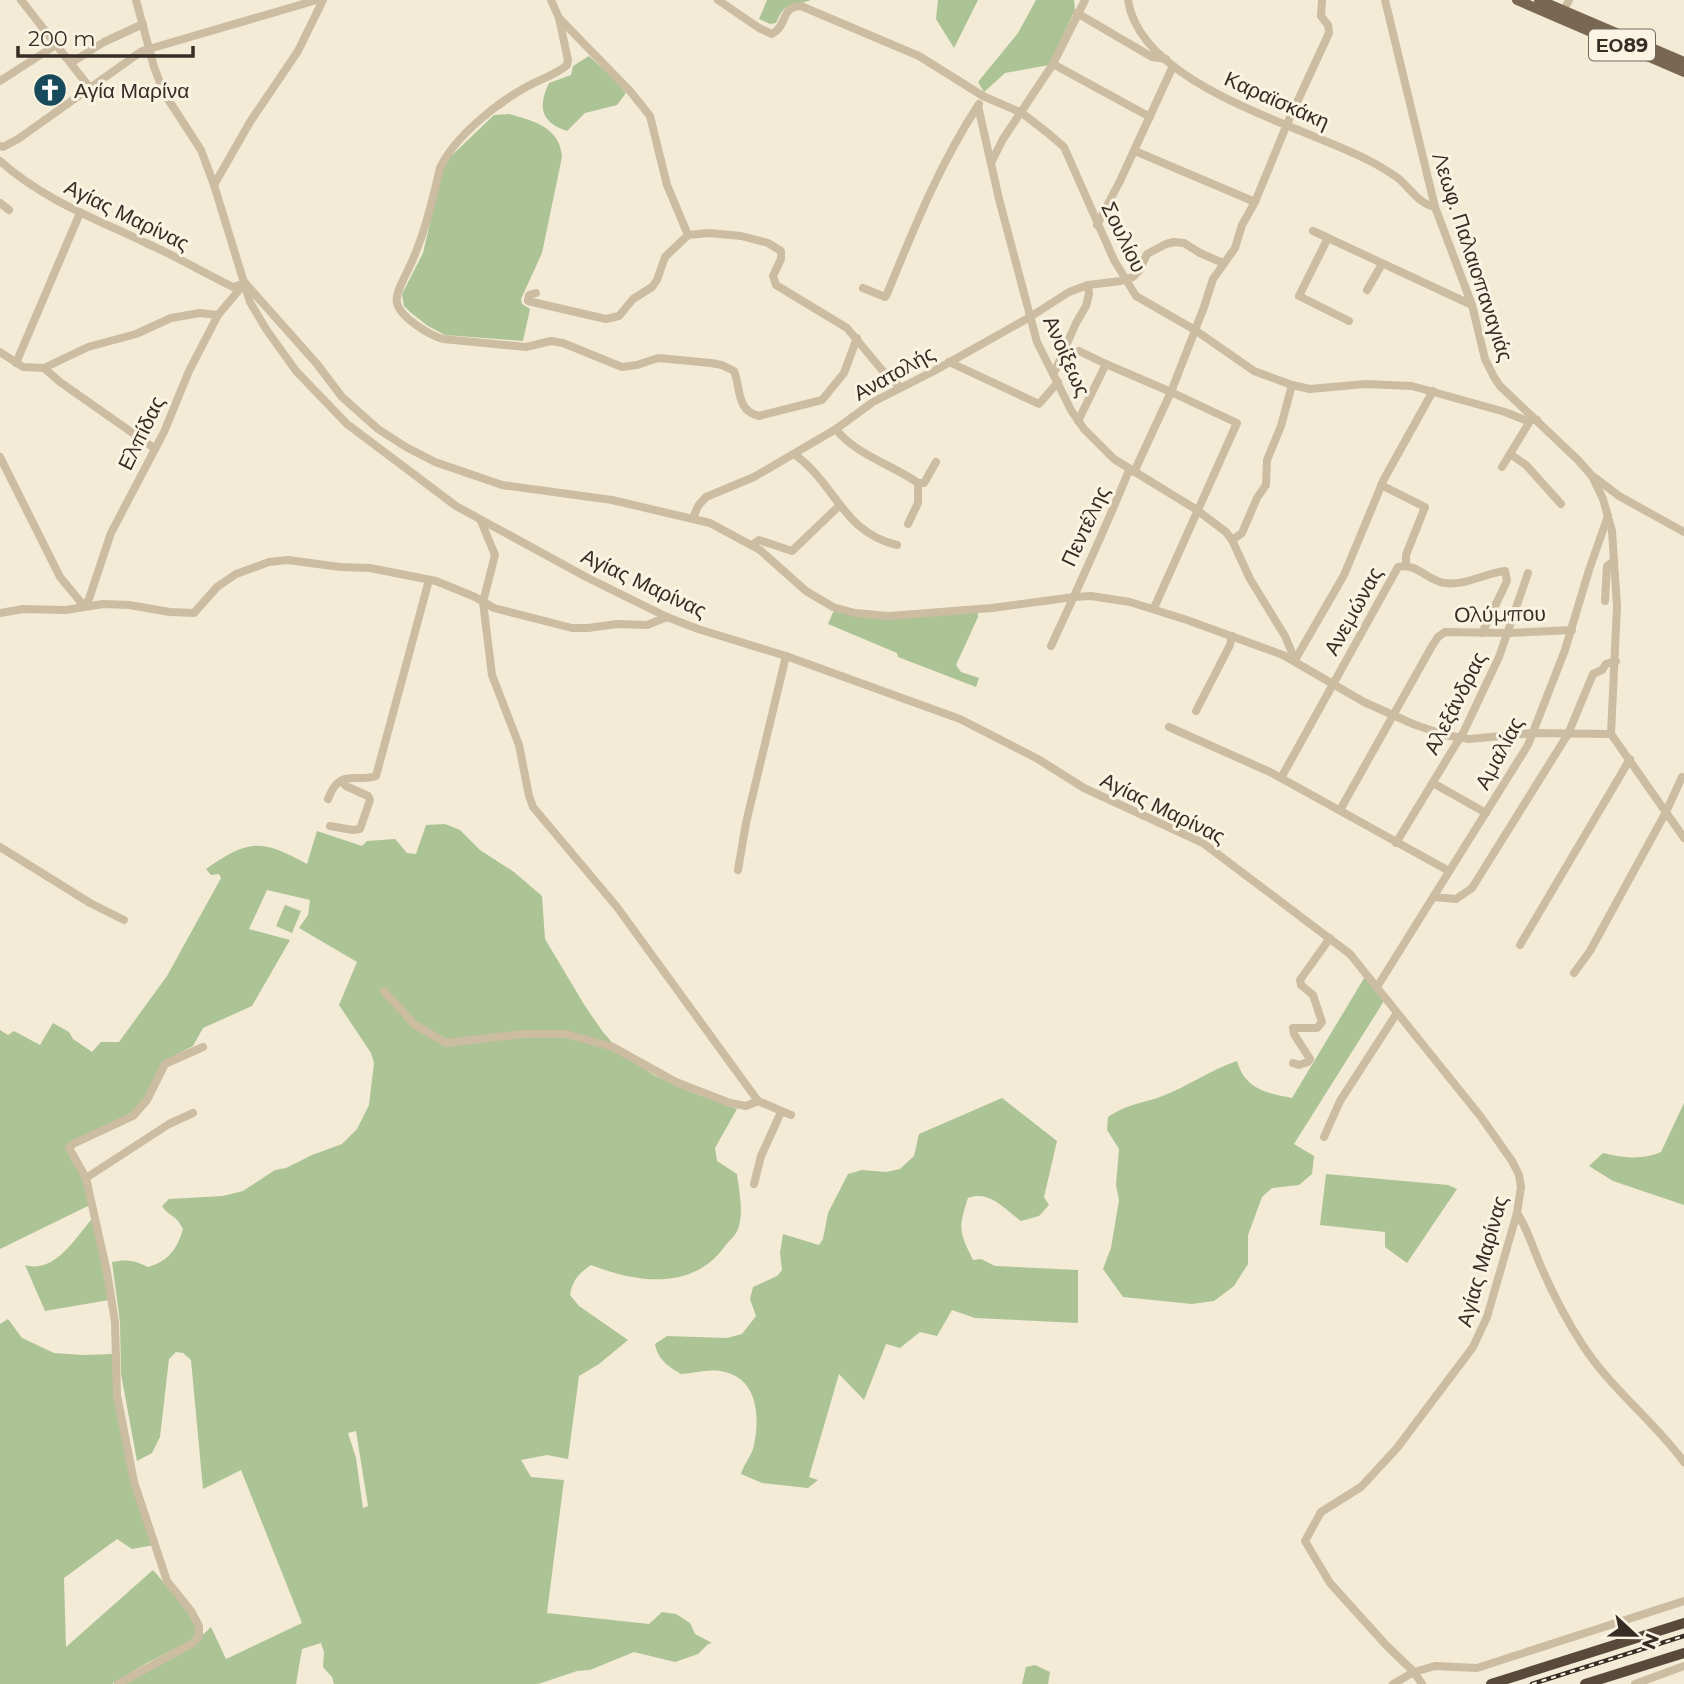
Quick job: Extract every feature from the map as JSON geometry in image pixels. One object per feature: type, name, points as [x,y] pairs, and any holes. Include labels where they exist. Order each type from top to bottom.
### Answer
[{"type":"highway","points":[[1491,1684],[1684,1623]]},
{"type":"highway","points":[[1585,1684],[1684,1653]]},
{"type":"main road","name":"ΕΟ89","points":[[1517,0],[1684,62]]},
{"type":"main road","name":"ΕΟ89","points":[[1539,0],[1562,15],[1684,72]]},
{"type":"street","points":[[21,0],[90,88]]},
{"type":"street","name":"Αγίας Μαρίνας","points":[[136,0],[164,93],[201,150],[215,185],[250,302],[296,371],[347,425],[422,482],[481,521],[667,617],[786,656],[960,719],[1038,759],[1084,788],[1188,835],[1231,862],[1350,954],[1480,1117],[1512,1161],[1521,1187],[1517,1213],[1487,1317],[1473,1347],[1397,1448],[1361,1487],[1321,1512],[1305,1541],[1330,1583],[1414,1672]]},
{"type":"street","points":[[280,0],[285,10]]},
{"type":"street","points":[[0,146],[18,139],[149,48],[317,0]]},
{"type":"street","points":[[215,185],[250,122],[299,51],[323,0]]},
{"type":"street","points":[[551,0],[559,18],[567,65],[501,104],[445,157],[417,250],[396,299],[400,310],[426,331],[443,339],[526,347],[551,341],[563,343],[622,367],[658,358],[722,365],[733,371],[741,402],[750,413],[759,416],[822,400],[844,373],[857,338]]},
{"type":"street","name":"Σουλίου","points":[[718,0],[759,28],[775,34],[781,28],[788,9],[801,6],[919,56],[983,96],[1022,113],[1064,147],[1097,225],[1125,280],[1141,300],[1195,330],[1254,371],[1310,389],[1386,384],[1412,386],[1533,420]]},
{"type":"street","points":[[991,163],[1003,139],[1053,64],[1085,0]]},
{"type":"street","name":"Καραϊσκάκη","points":[[1128,0],[1138,27],[1173,66],[1202,86],[1258,115],[1287,124],[1380,166],[1397,177],[1427,205],[1435,207]]},
{"type":"street","name":"Πεντέλης","points":[[1051,646],[1077,585],[1171,392],[1213,279],[1235,248],[1242,225],[1255,202],[1329,33],[1328,25],[1321,16],[1322,0]]},
{"type":"street","name":"Λεωφ. Παλαιοπαναγιάς","points":[[1385,0],[1435,207],[1472,305],[1485,359],[1493,377],[1533,420],[1592,476],[1608,516],[1612,531],[1617,607],[1611,734]]},
{"type":"street","points":[[1562,15],[1569,0]]},
{"type":"street","points":[[1077,13],[1152,57],[1166,59]]},
{"type":"street","points":[[559,18],[630,91],[650,116],[663,170],[688,235]]},
{"type":"street","points":[[71,63],[103,42],[143,24]]},
{"type":"street","points":[[0,81],[56,45]]},
{"type":"street","points":[[1053,64],[1150,117]]},
{"type":"street","points":[[1097,225],[1135,151],[1173,66]]},
{"type":"street","points":[[863,288],[885,297],[887,294],[933,182],[983,96]]},
{"type":"street","name":"Ανοίξεως","points":[[978,106],[1037,342],[1078,421],[1106,452],[1223,529],[1232,540],[1248,575],[1285,636],[1295,660]]},
{"type":"street","points":[[1135,151],[1255,202]]},
{"type":"street","name":"Αγίας Μαρίνας","points":[[0,161],[32,185],[80,213],[147,243],[233,287],[245,283]]},
{"type":"street","points":[[0,202],[9,210]]},
{"type":"street","points":[[16,363],[80,213]]},
{"type":"street","points":[[1312,231],[1472,305]]},
{"type":"street","points":[[536,293],[529,295],[528,301],[615,318],[624,312],[633,299],[654,284],[665,257],[688,235],[709,233],[759,240],[778,248],[782,254],[773,276],[776,285],[842,324],[899,386]]},
{"type":"street","points":[[1328,238],[1299,296],[1349,321]]},
{"type":"street","points":[[1125,280],[1138,274],[1147,254],[1171,242],[1189,245],[1223,264]]},
{"type":"street","points":[[1367,290],[1382,264]]},
{"type":"street","name":"Ανατολής","points":[[693,518],[706,497],[754,477],[836,429],[899,386],[1030,317],[1070,291],[1088,285],[1125,280]]},
{"type":"street","points":[[245,283],[349,404],[378,429],[422,456],[465,473],[502,485],[612,500],[721,527],[752,545],[819,600],[855,613],[889,616],[968,610],[1074,597],[1106,598],[1154,608],[1283,655],[1394,716],[1423,728],[1460,738],[1533,733],[1611,734],[1684,838]]},
{"type":"street","name":"Ελπίδας","points":[[84,606],[89,600],[111,533],[164,432],[189,371],[218,315],[245,283]]},
{"type":"street","points":[[1054,373],[1086,306],[1088,285]]},
{"type":"street","points":[[0,352],[31,369],[44,368],[88,346],[136,334],[171,318],[201,313],[218,315]]},
{"type":"street","points":[[1079,351],[1237,423],[1154,608]]},
{"type":"street","points":[[949,362],[1039,404],[1058,382]]},
{"type":"street","points":[[1078,421],[1106,364]]},
{"type":"street","points":[[44,368],[154,448]]},
{"type":"street","points":[[1232,540],[1242,533],[1266,485],[1268,455],[1293,385]]},
{"type":"street","points":[[1295,660],[1344,575],[1381,485],[1433,391]]},
{"type":"street","points":[[1502,467],[1533,420]]},
{"type":"street","points":[[836,429],[850,442],[918,483],[924,482],[936,462]]},
{"type":"street","points":[[794,454],[820,477],[851,520],[864,532],[886,543],[897,545]]},
{"type":"street","points":[[1510,454],[1526,465],[1562,504]]},
{"type":"street","points":[[0,457],[60,577],[84,606]]},
{"type":"street","points":[[1592,476],[1619,496],[1684,532]]},
{"type":"street","points":[[908,524],[918,503],[918,483]]},
{"type":"street","points":[[1381,485],[1425,508],[1406,555],[1406,565]]},
{"type":"street","points":[[752,545],[759,540],[792,551],[840,505]]},
{"type":"street","name":"Αμαλίας","points":[[1377,987],[1533,733],[1572,630],[1608,516]]},
{"type":"street","points":[[481,521],[495,555],[483,602],[492,675],[519,744],[533,807],[617,907],[758,1101],[791,1115]]},
{"type":"street","points":[[0,613],[23,609],[65,610],[84,606],[129,605],[194,613],[217,587],[236,574],[269,562],[288,560],[370,568],[429,580],[504,611],[572,628],[617,624],[647,625],[667,617]]},
{"type":"street","points":[[1605,601],[1607,566],[1614,561]]},
{"type":"street","name":"Ανεμώνας","points":[[1281,778],[1398,567],[1406,565],[1444,583],[1472,581],[1505,571],[1507,581],[1482,633]]},
{"type":"street","name":"Αλεξάνδρας","points":[[1396,843],[1460,738],[1508,634],[1528,573]]},
{"type":"street","points":[[328,799],[341,781],[352,776],[376,776],[429,580]]},
{"type":"street","name":"Ολύμπου","points":[[1394,716],[1438,637],[1445,632],[1508,634],[1572,630]]},
{"type":"street","points":[[1196,711],[1232,636]]},
{"type":"street","points":[[738,870],[746,823],[786,656]]},
{"type":"street","points":[[1434,897],[1456,898],[1472,888],[1568,734],[1593,674],[1602,670],[1606,664],[1616,661]]},
{"type":"street","points":[[1340,810],[1394,716]]},
{"type":"street","points":[[1168,727],[1281,778],[1450,872]]},
{"type":"street","points":[[1520,945],[1630,759]]},
{"type":"street","points":[[1574,973],[1590,951],[1666,812],[1682,777]]},
{"type":"street","points":[[330,826],[360,829],[370,800],[368,796],[341,781]]},
{"type":"street","points":[[1433,783],[1486,813]]},
{"type":"street","points":[[0,847],[90,903],[124,920]]},
{"type":"street","points":[[1293,1063],[1299,1065],[1310,1059],[1293,1028],[1317,1028],[1322,1023],[1313,995],[1300,981],[1330,938]]},
{"type":"street","points":[[384,991],[414,1024],[446,1043],[523,1034],[566,1034],[613,1047],[676,1083],[730,1103],[746,1106],[758,1101]]},
{"type":"street","points":[[1324,1137],[1340,1101],[1397,1013]]},
{"type":"street","points":[[118,1684],[193,1643],[199,1636],[199,1630],[191,1611],[167,1581],[134,1482],[115,1378],[112,1299],[86,1178],[69,1148],[133,1116],[147,1100],[165,1064],[203,1047]]},
{"type":"street","points":[[754,1184],[756,1171],[780,1112]]},
{"type":"street","points":[[86,1178],[169,1124],[193,1113]]},
{"type":"street","points":[[1517,1213],[1531,1237],[1547,1279],[1582,1344],[1603,1373],[1659,1431],[1684,1462]]},
{"type":"street","points":[[1393,1684],[1414,1672],[1435,1666],[1477,1668],[1684,1601]]},
{"type":"street","points":[[1636,1684],[1684,1666]]},
{"type":"street","points":[[1414,1672],[1422,1684]]},
{"type":"green space","points":[[767,0],[811,0],[786,7],[776,23],[770,24],[759,19]]},
{"type":"green space","points":[[938,0],[978,0],[954,48],[936,19]]},
{"type":"green space","points":[[1036,0],[1074,0],[1075,10],[1049,65],[1005,73],[984,92],[978,82],[1018,33]]},
{"type":"green space","points":[[589,56],[626,93],[617,105],[585,113],[567,131],[547,118],[543,99],[549,83],[571,75],[573,66]]},
{"type":"green space","points":[[509,114],[537,123],[551,132],[557,139],[562,157],[542,253],[521,299],[522,304],[530,309],[523,341],[445,335],[410,312],[404,306],[402,294],[423,253],[442,171],[449,158],[494,115]]},
{"type":"green space","points":[[834,610],[844,613],[978,612],[956,665],[961,672],[979,678],[976,687],[898,657],[897,653],[828,624]]},
{"type":"green space","points":[[445,824],[460,830],[480,850],[514,872],[542,896],[545,939],[585,1006],[622,1054],[654,1075],[737,1109],[715,1148],[717,1161],[737,1174],[741,1209],[736,1233],[712,1260],[681,1277],[645,1279],[591,1265],[580,1274],[574,1281],[570,1295],[579,1306],[628,1340],[599,1364],[579,1376],[568,1459],[547,1455],[521,1460],[531,1477],[564,1480],[547,1613],[649,1624],[662,1612],[676,1614],[690,1623],[695,1634],[712,1643],[698,1654],[675,1662],[634,1652],[590,1670],[577,1671],[538,1684],[334,1684],[332,1677],[323,1667],[324,1652],[321,1643],[302,1649],[296,1684],[122,1684],[190,1647],[211,1627],[226,1659],[302,1623],[241,1470],[203,1489],[191,1360],[183,1353],[176,1352],[169,1359],[160,1437],[152,1453],[137,1461],[121,1374],[120,1322],[112,1262],[130,1261],[148,1267],[171,1253],[183,1229],[162,1206],[169,1199],[223,1196],[243,1191],[275,1170],[286,1168],[342,1144],[357,1129],[369,1105],[374,1063],[371,1053],[339,1005],[357,962],[299,928],[308,915],[310,900],[267,890],[249,929],[290,940],[252,1006],[203,1028],[193,1046],[166,1060],[144,1099],[130,1115],[71,1142],[90,1205],[0,1249],[0,1030],[8,1035],[14,1031],[40,1045],[53,1023],[69,1032],[73,1039],[92,1052],[101,1042],[119,1042],[167,976],[221,878],[219,874],[211,875],[206,869],[233,852],[255,846],[278,850],[307,864],[317,831],[362,846],[367,841],[395,839],[407,853],[416,854],[426,825]],"holes":[[[356,1431],[368,1506],[363,1508],[356,1458],[348,1433]]]},
{"type":"green space","points":[[285,905],[301,911],[292,933],[276,926]]},
{"type":"green space","points":[[1366,975],[1384,1001],[1294,1144],[1314,1156],[1312,1174],[1299,1185],[1272,1188],[1262,1197],[1248,1235],[1248,1264],[1234,1286],[1214,1301],[1192,1304],[1123,1297],[1103,1269],[1111,1248],[1119,1200],[1116,1185],[1119,1149],[1107,1130],[1108,1117],[1128,1107],[1170,1093],[1237,1061],[1251,1084],[1265,1091],[1292,1098]]},
{"type":"green space","points":[[1002,1098],[1057,1141],[1044,1197],[1049,1205],[1039,1216],[1021,1221],[990,1199],[976,1196],[968,1198],[961,1223],[965,1243],[973,1260],[981,1259],[995,1266],[1078,1270],[1078,1323],[975,1318],[952,1310],[937,1336],[920,1332],[900,1348],[886,1344],[864,1400],[839,1374],[809,1477],[818,1480],[808,1488],[762,1483],[741,1474],[753,1449],[756,1434],[756,1412],[750,1391],[736,1376],[725,1372],[681,1374],[661,1358],[655,1344],[667,1336],[727,1338],[742,1334],[756,1316],[750,1299],[753,1287],[777,1276],[782,1270],[780,1253],[783,1234],[819,1245],[823,1239],[828,1213],[848,1174],[862,1170],[886,1172],[900,1169],[914,1156],[919,1134]]},
{"type":"green space","points":[[1684,1103],[1684,1205],[1613,1181],[1589,1166],[1603,1153],[1632,1157],[1661,1152]]},
{"type":"green space","points":[[1326,1174],[1448,1185],[1457,1189],[1407,1263],[1385,1247],[1385,1232],[1320,1225]]},
{"type":"green space","points":[[92,1219],[109,1300],[45,1311],[25,1265],[46,1264],[55,1259]]},
{"type":"green space","points":[[8,1319],[22,1338],[54,1353],[113,1354],[116,1403],[121,1427],[154,1545],[132,1549],[117,1539],[64,1578],[66,1647],[153,1570],[189,1612],[198,1633],[188,1642],[112,1684],[0,1684],[0,1324]]},
{"type":"green space","points":[[1035,1665],[1050,1672],[1048,1684],[1022,1684],[1026,1667]]},
{"type":"railway","points":[[1532,1684],[1684,1636]]},
{"type":"place","name":"Αγία Μαρίνα","points":[[50,90]]}]
